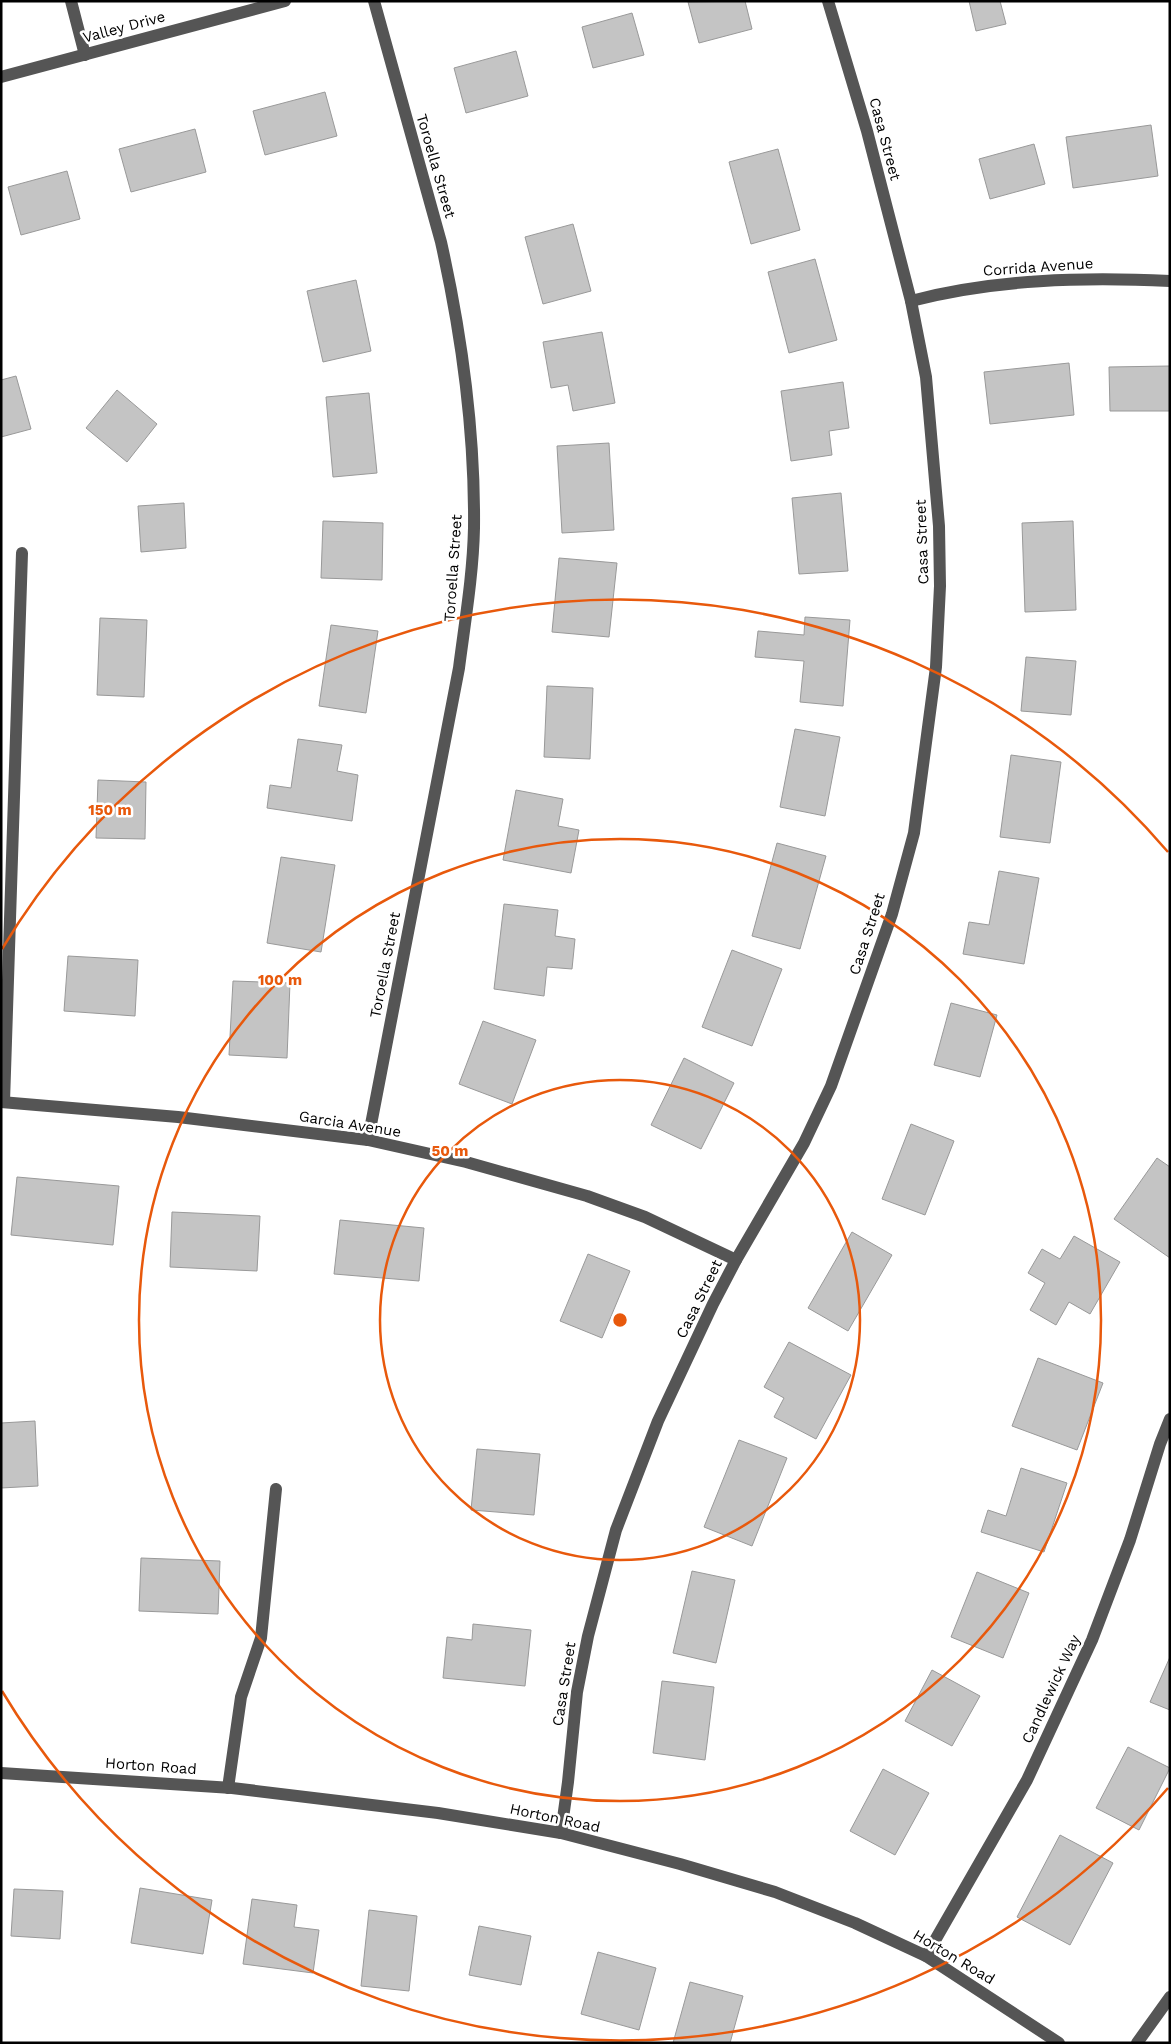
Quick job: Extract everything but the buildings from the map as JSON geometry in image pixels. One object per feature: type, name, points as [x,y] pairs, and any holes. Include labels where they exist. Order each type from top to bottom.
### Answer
[{"type":"street","points":[[71,1],[85,55]]},
{"type":"street","name":"Valley Drive","points":[[1,78],[285,1]]},
{"type":"street","name":"Toroella Street","points":[[368,1140],[459,668],[468,600],[474,530],[473,458],[467,383],[450,280],[374,1]]},
{"type":"street","name":"Casa Street","points":[[560,1833],[568,1782],[577,1692],[588,1636],[616,1530],[658,1421],[736,1260],[804,1143],[831,1086],[892,914],[914,833],[936,667],[940,586],[939,526],[926,377],[911,301],[867,131],[828,1]]},
{"type":"street","name":"Corrida Avenue","points":[[911,301],[945,292],[1023,282],[1107,278],[1170,281]]},
{"type":"street","points":[[2,1102],[22,553]]},
{"type":"street","name":"Garcia Avenue","points":[[2,1102],[178,1117],[368,1140],[466,1162],[586,1196],[645,1218],[736,1260]]},
{"type":"street","name":"Candlewick Way","points":[[926,1956],[1027,1780],[1092,1640],[1130,1540],[1160,1444],[1170,1419]]},
{"type":"street","points":[[228,1788],[241,1697],[261,1638],[276,1489]]},
{"type":"street","name":"Horton Road","points":[[1,1773],[228,1788],[438,1813],[560,1833],[680,1864],[775,1892],[855,1923],[926,1956],[1058,2043]]},
{"type":"street","points":[[1137,2043],[1170,1997]]}]
